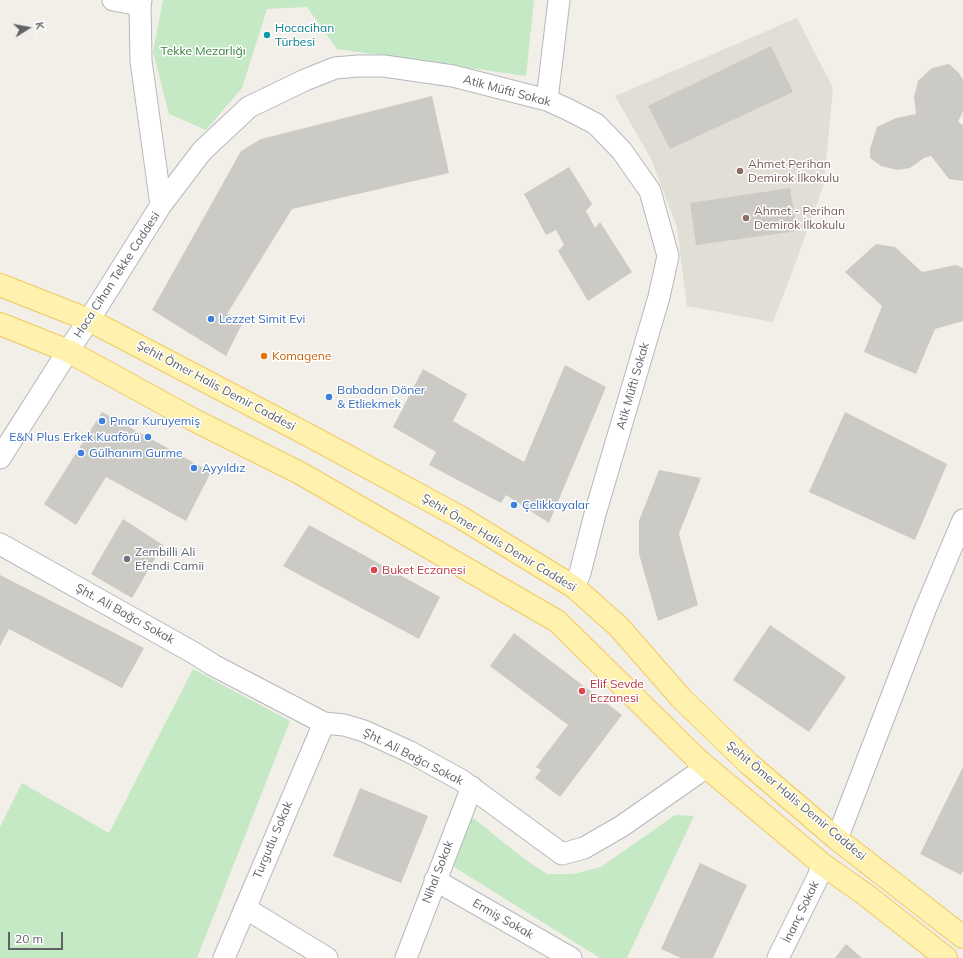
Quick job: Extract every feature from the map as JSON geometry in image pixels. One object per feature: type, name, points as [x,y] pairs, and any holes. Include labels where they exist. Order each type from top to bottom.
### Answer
[{"type":"main road","name":"Şehit Ömer Halis Demir Caddesi","points":[[0,285],[90,320],[453,513],[574,587],[619,627],[681,698],[749,764],[837,839],[963,936]]},
{"type":"main road","points":[[0,324],[68,350],[192,419],[300,473],[557,621],[705,766],[822,864],[866,895],[946,958]]},
{"type":"street","points":[[113,0],[140,3]]},
{"type":"street","points":[[547,100],[559,0]]},
{"type":"street","name":"Hoca Cihan Tekke Caddesi","points":[[0,458],[68,350],[90,320],[161,206],[141,61],[140,3]]},
{"type":"street","name":"Atik Müfti Sokak","points":[[161,206],[202,151],[249,107],[335,68],[384,66],[453,76],[547,100],[596,124],[622,151],[650,191],[668,256],[659,297],[595,514],[580,573],[574,587]]},
{"type":"street","points":[[837,839],[925,610],[963,520]]},
{"type":"street","name":"Şht. Ali Bağcı Sokak","points":[[0,544],[168,638],[213,665],[324,723],[344,725],[364,731],[410,752],[472,787],[562,854],[584,848],[622,826],[695,775],[705,766]]},
{"type":"street","name":"Turgutlu Sokak","points":[[224,958],[324,723]]},
{"type":"street","name":"Nihal Sokak","points":[[406,958],[472,787]]},
{"type":"street","name":"İnanç Sokak","points":[[778,958],[818,877],[822,864]]},
{"type":"street","name":"Ermiş Sokak","points":[[435,880],[571,958]]},
{"type":"street","points":[[244,908],[327,958]]},
{"type":"shaded area","name":"Ahmet Perihan Demirok İlkokulu","points":[[797,18],[833,88],[824,184],[796,262],[773,322],[687,306],[677,227],[651,159],[615,96]]},
{"type":"green space","name":"Tekke Mezarlığı","points":[[163,0],[534,0],[526,76],[337,49],[307,7],[267,9],[242,88],[206,130],[169,114],[153,52]]},
{"type":"green space","points":[[193,669],[290,721],[197,958],[0,958],[0,827],[22,783],[109,833]]},
{"type":"green space","points":[[675,815],[694,816],[627,958],[600,958],[451,865],[472,817],[523,858],[547,874],[573,874],[601,867]]},
{"type":"building","points":[[771,46],[793,92],[670,149],[648,106]]},
{"type":"building","points":[[949,64],[959,73],[963,80],[963,111],[958,122],[963,125],[963,181],[949,179],[931,156],[924,158],[910,168],[898,170],[881,166],[870,158],[870,149],[877,127],[896,118],[916,114],[914,97],[918,81],[932,68]]},
{"type":"building","points":[[432,96],[449,173],[292,209],[227,314],[244,320],[226,356],[152,310],[241,151],[261,139]]},
{"type":"building","points":[[569,167],[592,204],[586,211],[595,228],[600,222],[632,272],[588,301],[558,251],[564,245],[556,230],[546,235],[524,194]]},
{"type":"building","points":[[790,188],[797,231],[696,245],[690,203]]},
{"type":"building","points":[[876,244],[895,247],[922,272],[956,265],[963,268],[963,321],[935,329],[916,374],[864,352],[882,306],[845,272]]},
{"type":"building","points":[[565,365],[606,387],[549,523],[506,495],[501,503],[429,465],[436,452],[393,427],[423,369],[467,394],[453,421],[524,462]]},
{"type":"building","points":[[102,412],[211,472],[186,521],[106,477],[76,525],[44,504]]},
{"type":"building","points":[[845,412],[947,464],[915,540],[809,492]]},
{"type":"building","points":[[659,470],[701,478],[679,534],[698,605],[658,621],[639,554],[639,521]]},
{"type":"building","name":"Zembilli Ali Efendi Camii","points":[[123,519],[163,545],[132,598],[91,574]]},
{"type":"building","points":[[309,525],[440,597],[419,639],[283,566]]},
{"type":"building","points":[[0,575],[144,648],[122,688],[9,629],[0,646]]},
{"type":"building","points":[[770,625],[846,677],[809,732],[733,680]]},
{"type":"building","points":[[514,633],[622,715],[560,797],[535,778],[541,770],[536,767],[568,725],[490,666]]},
{"type":"building","points":[[963,767],[963,871],[961,875],[920,854]]},
{"type":"building","points":[[360,788],[428,816],[401,883],[333,856]]},
{"type":"building","points":[[700,863],[747,885],[713,958],[681,958],[661,949]]},
{"type":"building","points":[[846,944],[862,958],[835,958]]},
{"type":"place","name":"Hocacihan Türbesi","points":[[267,35]]},
{"type":"place","name":"Ahmet Perihan Demirok İlkokulu","points":[[740,171]]},
{"type":"place","name":"Ahmet - Perihan Demirok İlkokulu","points":[[746,218]]},
{"type":"place","name":"Lezzet Simit Evi","points":[[211,319]]},
{"type":"place","name":"Komagene","points":[[264,356]]},
{"type":"place","name":"Babadan Döner & Etliekmek","points":[[329,397]]},
{"type":"place","name":"Pınar Kuruyemiş","points":[[102,421]]},
{"type":"place","name":"E&N Plus Erkek Kuaförü","points":[[148,437]]},
{"type":"place","name":"Gülhanım Gurme","points":[[81,453]]},
{"type":"place","name":"Ayyıldız","points":[[194,468]]},
{"type":"place","name":"Çelikkayalar","points":[[514,505]]},
{"type":"place","name":"Zembilli Ali Efendi Camii","points":[[127,559]]},
{"type":"place","name":"Buket Eczanesi","points":[[374,570]]},
{"type":"place","name":"Elif Sevde Eczanesi","points":[[582,691]]}]
